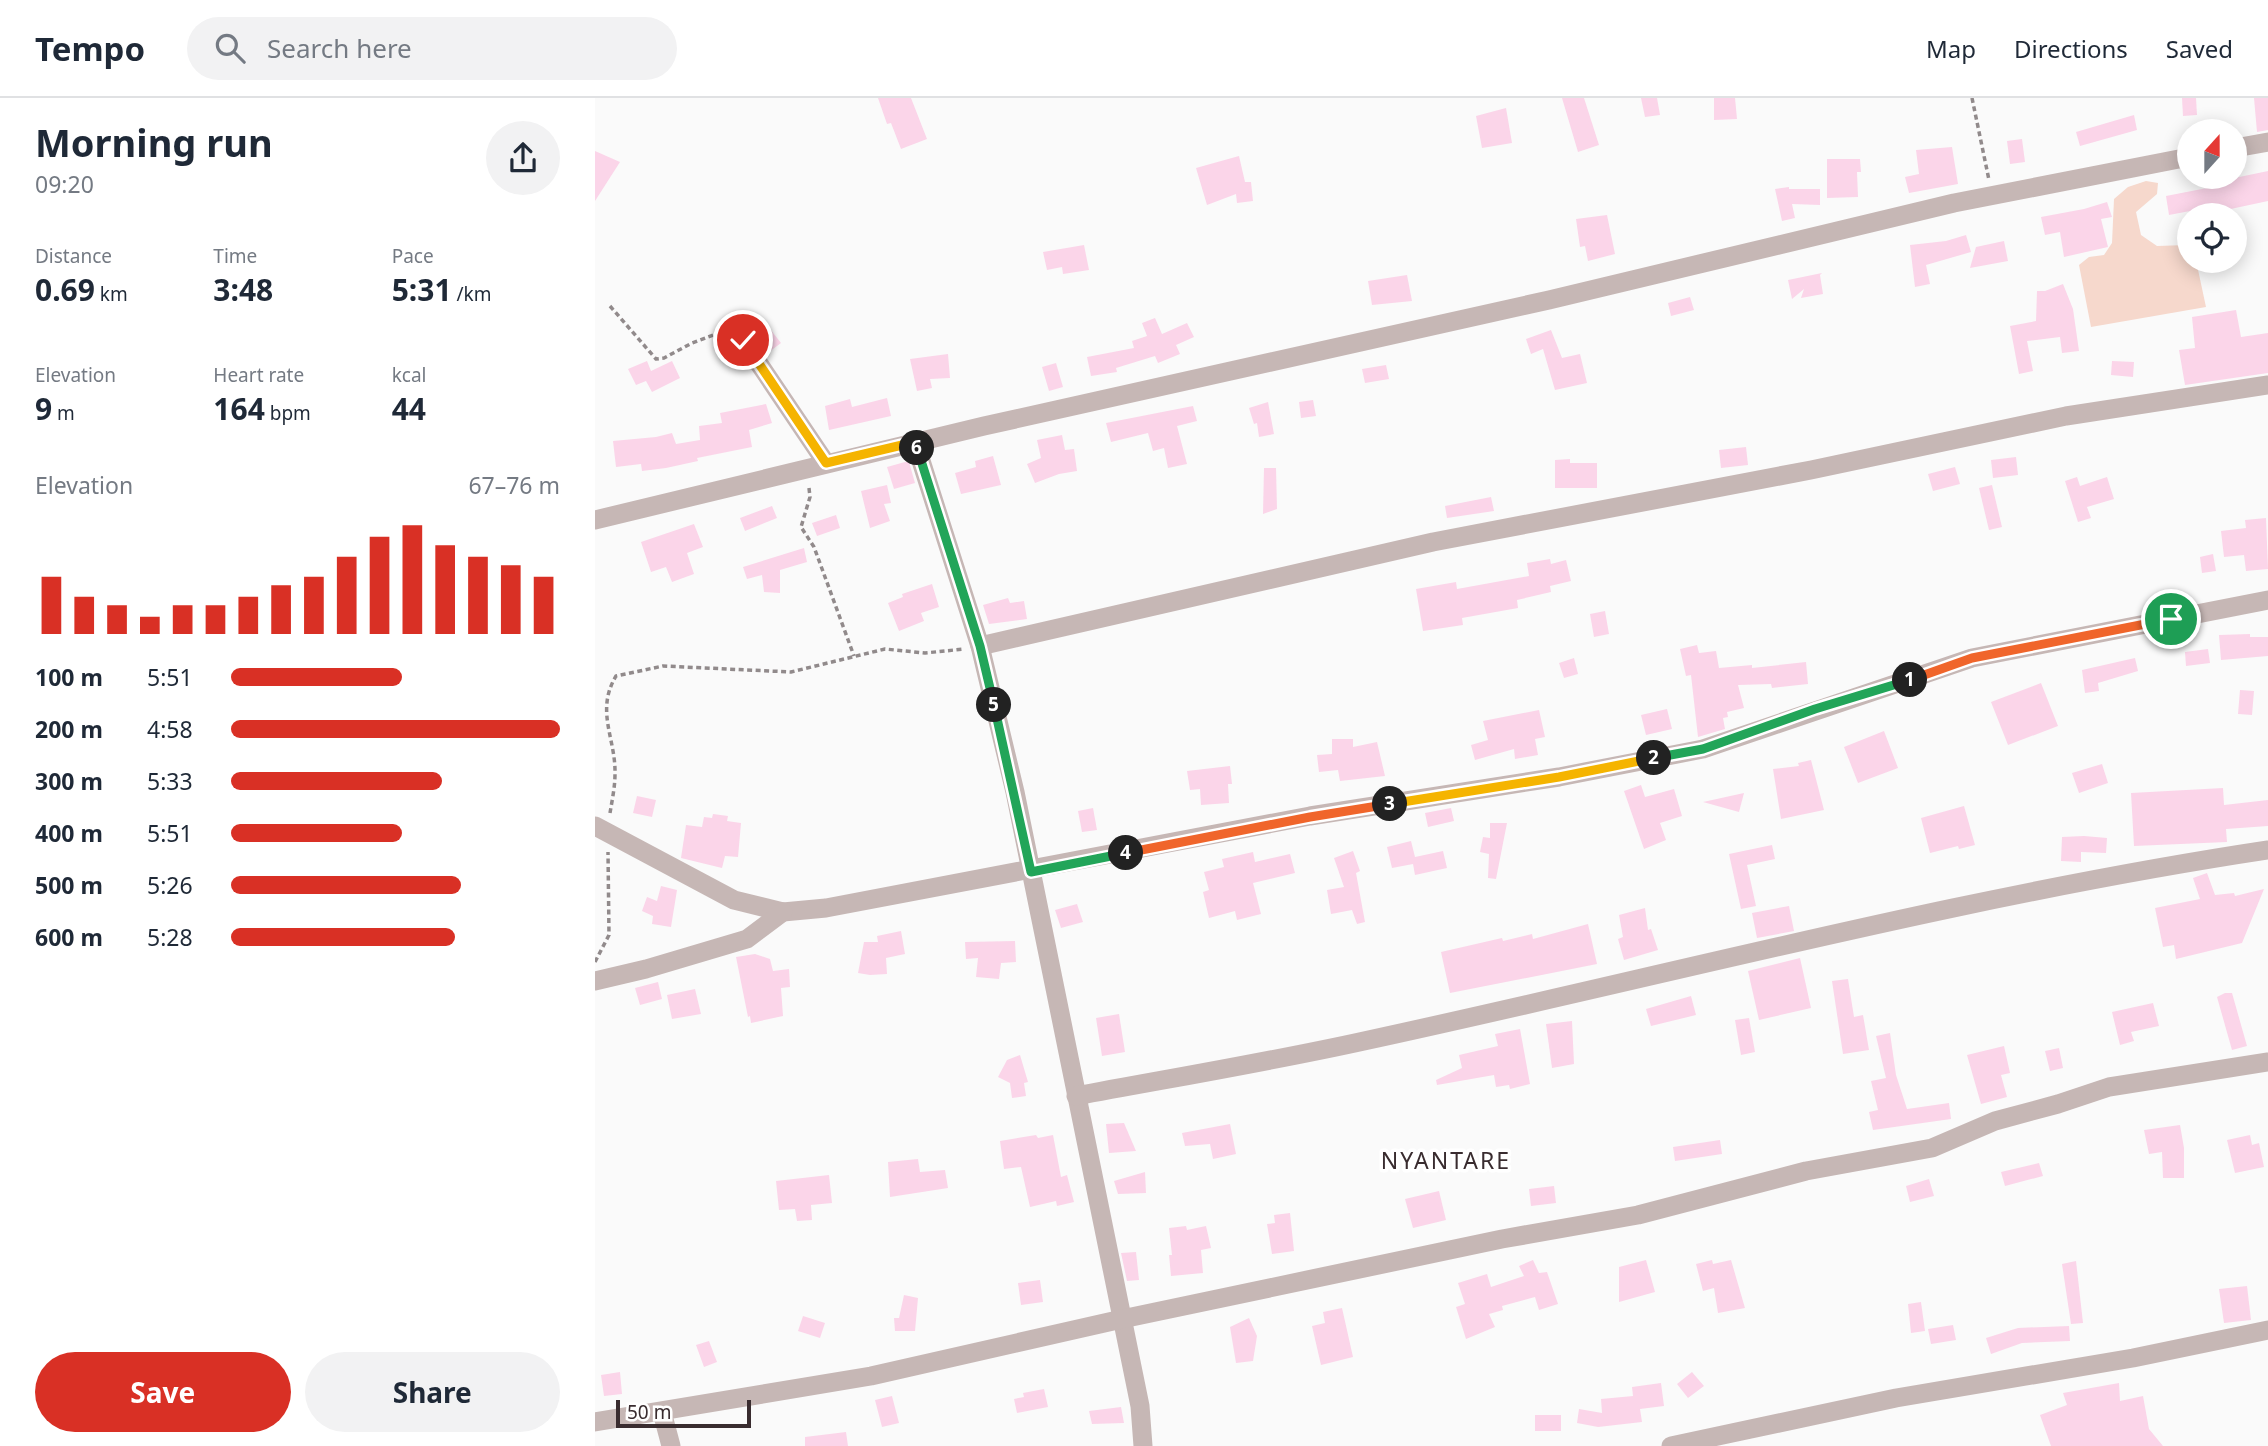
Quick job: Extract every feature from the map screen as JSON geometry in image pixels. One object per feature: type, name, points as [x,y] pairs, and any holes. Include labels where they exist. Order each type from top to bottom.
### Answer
[{"type":"street","points":[[2247,146],[2268,142]]},
{"type":"street","points":[[595,520],[915,442],[1549,300],[1991,196],[2177,159]]},
{"type":"street","points":[[743,340],[826,463]]},
{"type":"street","points":[[980,646],[1433,542],[1811,470],[2066,416],[2268,385]]},
{"type":"street","points":[[915,442],[980,646],[1015,792],[1140,1406],[1143,1446]]},
{"type":"street","points":[[601,830],[734,900],[783,912],[826,908],[1031,872],[1310,817],[1559,777],[1703,749],[1972,658],[2268,600]]},
{"type":"street","points":[[1076,1096],[1362,1042],[1720,958],[2139,870],[2268,850]]},
{"type":"street","points":[[595,981],[747,939],[783,912]]},
{"type":"street","points":[[595,1422],[871,1376],[1122,1319],[1502,1240],[1638,1215],[1806,1171],[1932,1148],[1996,1121],[2109,1087],[2268,1062]]},
{"type":"street","points":[[1671,1446],[1896,1398],[2133,1358],[2268,1330]]},
{"type":"street","points":[[662,1412],[671,1446]]},
{"type":"path","points":[[1972,98],[1991,196]]},
{"type":"path","points":[[610,306],[656,359],[664,358],[724,331],[743,340]]},
{"type":"path","points":[[804,468],[810,497],[801,527],[814,547],[854,656]]},
{"type":"path","points":[[595,962],[609,935],[601,830],[616,773],[608,726],[607,692],[616,676],[663,666],[791,672],[885,649],[925,653],[980,646]]},
{"type":"shaded area","points":[[2146,181],[2158,183],[2157,194],[2136,212],[2141,235],[2157,246],[2177,245],[2177,273],[2199,273],[2206,307],[2091,327],[2079,265],[2089,257],[2104,255],[2112,243],[2114,199],[2128,187]]},
{"type":"building","points":[[878,98],[911,98],[927,139],[901,149],[891,123],[887,124]]},
{"type":"building","points":[[1562,98],[1584,98],[1599,145],[1578,152]]},
{"type":"building","points":[[1641,98],[1657,98],[1660,115],[1645,117]]},
{"type":"building","points":[[1714,98],[1735,98],[1737,119],[1714,120]]},
{"type":"building","points":[[2182,98],[2196,98],[2197,115],[2183,116]]},
{"type":"building","points":[[2254,98],[2268,98],[2268,130],[2257,132]]},
{"type":"building","points":[[1506,108],[1512,143],[1482,148],[1476,116]]},
{"type":"building","points":[[2134,115],[2137,130],[2080,146],[2076,132]]},
{"type":"building","points":[[2022,139],[2025,162],[2010,164],[2007,141]]},
{"type":"building","points":[[1952,147],[1958,184],[1909,193],[1905,177],[1919,174],[1916,150]]},
{"type":"building","points":[[595,151],[620,162],[595,201]]},
{"type":"building","points":[[1239,156],[1245,182],[1251,182],[1253,201],[1237,203],[1236,194],[1207,205],[1196,168]]},
{"type":"building","points":[[1827,159],[1860,159],[1861,172],[1857,172],[1858,197],[1827,198]]},
{"type":"building","points":[[2268,171],[2268,201],[2247,206],[2247,203],[2177,203],[2177,213],[2169,215],[2166,196],[2202,189],[2247,189],[2247,175]]},
{"type":"building","points":[[1775,189],[1820,189],[1820,205],[1792,204],[1795,218],[1782,221]]},
{"type":"building","points":[[2107,202],[2112,217],[2101,219],[2108,247],[2064,257],[2060,232],[2045,235],[2041,217]]},
{"type":"building","points":[[1607,215],[1615,254],[1588,261],[1585,246],[1580,247],[1576,219]]},
{"type":"building","points":[[1966,235],[1971,252],[1926,265],[1930,284],[1915,287],[1910,245],[1946,241]]},
{"type":"building","points":[[2004,241],[2008,261],[1970,268],[1976,247]]},
{"type":"building","points":[[1084,245],[1089,270],[1063,274],[1062,267],[1047,270],[1043,252]]},
{"type":"building","points":[[1822,273],[1823,294],[1801,298],[1804,289],[1792,299],[1788,280]]},
{"type":"building","points":[[1407,275],[1412,301],[1372,305],[1368,281]]},
{"type":"building","points":[[2063,284],[2073,309],[2079,351],[2062,353],[2060,337],[2027,341],[2033,371],[2019,374],[2010,326],[2036,321],[2037,291]]},
{"type":"building","points":[[1690,297],[1694,310],[1671,316],[1668,303]]},
{"type":"building","points":[[2236,310],[2241,337],[2268,333],[2268,373],[2185,385],[2179,350],[2195,348],[2192,317]]},
{"type":"building","points":[[1155,318],[1162,334],[1187,323],[1194,337],[1176,345],[1180,354],[1158,363],[1155,356],[1116,368],[1117,372],[1091,376],[1087,357],[1134,348],[1132,341],[1147,336],[1142,323]]},
{"type":"building","points":[[770,329],[781,343],[769,352],[758,338]]},
{"type":"building","points":[[1551,330],[1562,358],[1580,354],[1587,383],[1555,390],[1543,349],[1531,354],[1526,339]]},
{"type":"building","points":[[948,354],[950,378],[930,379],[932,388],[917,391],[910,359]]},
{"type":"building","points":[[647,361],[651,371],[672,361],[680,378],[652,392],[646,381],[636,385],[628,369]]},
{"type":"building","points":[[2112,361],[2134,362],[2133,377],[2111,375]]},
{"type":"building","points":[[1056,363],[1063,387],[1049,391],[1042,367]]},
{"type":"building","points":[[1386,365],[1389,379],[1365,383],[1362,369]]},
{"type":"building","points":[[887,398],[891,416],[829,430],[825,406],[850,399],[852,407]]},
{"type":"building","points":[[1313,400],[1316,416],[1301,418],[1299,402]]},
{"type":"building","points":[[1268,402],[1274,434],[1259,437],[1257,423],[1254,424],[1249,408]]},
{"type":"building","points":[[766,404],[772,423],[749,430],[752,447],[697,458],[698,461],[666,468],[642,471],[641,464],[616,467],[613,441],[672,433],[676,444],[700,440],[699,426],[722,423],[720,413]]},
{"type":"building","points":[[1193,406],[1197,421],[1177,426],[1187,464],[1168,468],[1164,448],[1153,451],[1148,433],[1111,442],[1106,423]]},
{"type":"building","points":[[1062,435],[1065,450],[1074,449],[1077,471],[1035,483],[1027,464],[1041,458],[1037,440]]},
{"type":"building","points":[[1746,447],[1748,465],[1721,468],[1719,450]]},
{"type":"building","points":[[993,456],[1001,485],[961,494],[955,473],[976,467],[975,461]]},
{"type":"building","points":[[2016,457],[2018,475],[1993,478],[1991,460]]},
{"type":"building","points":[[1570,459],[1570,463],[1597,463],[1597,488],[1555,488],[1555,460]]},
{"type":"building","points":[[909,462],[915,483],[894,489],[887,467]]},
{"type":"building","points":[[1955,467],[1960,484],[1933,491],[1928,474]]},
{"type":"building","points":[[1264,468],[1276,468],[1277,509],[1263,514]]},
{"type":"building","points":[[2077,477],[2080,486],[2107,477],[2114,499],[2087,507],[2091,518],[2078,522],[2065,481]]},
{"type":"building","points":[[887,485],[891,503],[884,504],[890,521],[870,528],[861,491]]},
{"type":"building","points":[[1992,485],[2002,527],[1989,530],[1979,488]]},
{"type":"building","points":[[1491,497],[1494,511],[1447,518],[1445,506]]},
{"type":"building","points":[[772,506],[777,518],[745,531],[740,518]]},
{"type":"building","points":[[836,515],[840,528],[817,536],[812,523]]},
{"type":"building","points":[[2266,518],[2268,569],[2246,571],[2244,555],[2224,557],[2221,531],[2246,528],[2245,520]]},
{"type":"building","points":[[694,524],[703,547],[687,553],[694,574],[672,582],[666,567],[651,572],[641,542]]},
{"type":"building","points":[[804,548],[807,562],[780,570],[780,593],[764,592],[762,575],[747,579],[743,567]]},
{"type":"building","points":[[2213,554],[2216,571],[2202,573],[2200,557]]},
{"type":"building","points":[[1550,559],[1551,564],[1566,560],[1571,581],[1550,586],[1551,592],[1517,600],[1518,608],[1462,618],[1463,625],[1423,631],[1416,589],[1456,582],[1457,589],[1529,576],[1527,563]]},
{"type":"building","points":[[932,584],[939,607],[921,613],[924,621],[899,631],[888,603],[903,597],[902,594]]},
{"type":"building","points":[[1008,598],[1010,603],[1024,601],[1027,619],[989,624],[983,605]]},
{"type":"building","points":[[1605,611],[1609,634],[1594,637],[1590,614]]},
{"type":"building","points":[[2250,634],[2250,637],[2268,637],[2268,656],[2221,660],[2219,635]]},
{"type":"building","points":[[1697,645],[1699,653],[1716,651],[1719,668],[1752,665],[1752,668],[1806,662],[1808,684],[1772,688],[1771,684],[1738,685],[1744,708],[1727,712],[1728,717],[1723,718],[1725,729],[1698,737],[1691,675],[1686,676],[1680,649]]},
{"type":"building","points":[[2208,649],[2210,663],[2186,666],[2185,652]]},
{"type":"building","points":[[1574,658],[1578,674],[1564,678],[1559,663]]},
{"type":"building","points":[[2135,658],[2138,671],[2098,683],[2099,691],[2085,693],[2082,670]]},
{"type":"building","points":[[2041,683],[2058,726],[2008,745],[1991,702]]},
{"type":"building","points":[[2240,690],[2254,691],[2252,715],[2238,714]]},
{"type":"building","points":[[1667,709],[1672,729],[1646,735],[1641,715]]},
{"type":"building","points":[[1539,710],[1545,737],[1535,739],[1538,755],[1515,759],[1514,749],[1475,760],[1471,745],[1488,740],[1483,721]]},
{"type":"building","points":[[1884,731],[1898,768],[1858,783],[1844,747]]},
{"type":"building","points":[[1332,739],[1353,739],[1353,747],[1377,742],[1385,776],[1340,781],[1338,770],[1319,772],[1317,755],[1332,754]]},
{"type":"building","points":[[1811,760],[1824,810],[1781,819],[1773,769],[1799,766],[1798,763]]},
{"type":"building","points":[[2102,764],[2108,783],[2079,793],[2072,773]]},
{"type":"building","points":[[1230,766],[1232,784],[1228,784],[1229,803],[1201,805],[1200,789],[1190,790],[1187,771]]},
{"type":"building","points":[[1641,785],[1645,797],[1674,789],[1682,816],[1660,823],[1666,840],[1644,849],[1624,791]]},
{"type":"building","points":[[2223,788],[2224,805],[2268,800],[2268,826],[2226,829],[2227,842],[2134,846],[2131,793]]},
{"type":"building","points":[[1744,793],[1739,812],[1703,802]]},
{"type":"building","points":[[637,796],[656,800],[652,817],[633,813]]},
{"type":"building","points":[[1964,806],[1975,845],[1930,853],[1921,818]]},
{"type":"building","points":[[1093,808],[1097,830],[1082,832],[1078,811]]},
{"type":"building","points":[[1451,808],[1454,821],[1428,827],[1425,813]]},
{"type":"building","points":[[713,814],[728,816],[727,821],[741,823],[738,857],[725,856],[722,868],[681,858],[686,825],[702,827],[704,817],[712,818]]},
{"type":"building","points":[[1490,823],[1507,823],[1496,879],[1488,878],[1489,854],[1480,852],[1483,837],[1490,838]]},
{"type":"building","points":[[2062,837],[2107,838],[2106,853],[2081,852],[2081,862],[2061,861]]},
{"type":"building","points":[[1411,841],[1415,857],[1443,851],[1447,868],[1415,875],[1413,864],[1392,868],[1387,847]]},
{"type":"building","points":[[1772,845],[1775,859],[1747,865],[1756,906],[1741,909],[1729,854]]},
{"type":"building","points":[[1353,851],[1360,871],[1356,873],[1365,922],[1357,924],[1352,910],[1331,914],[1327,890],[1344,887],[1334,858]]},
{"type":"building","points":[[1253,852],[1255,862],[1290,854],[1295,873],[1253,883],[1261,914],[1237,920],[1235,911],[1209,918],[1203,892],[1209,890],[1204,872],[1224,867],[1222,859]]},
{"type":"building","points":[[2207,873],[2215,895],[2234,893],[2235,896],[2264,889],[2242,943],[2176,959],[2174,945],[2163,947],[2155,908],[2200,899],[2193,878]]},
{"type":"building","points":[[661,886],[677,890],[671,927],[652,924],[653,916],[642,911],[647,897],[657,901]]},
{"type":"building","points":[[1077,904],[1083,922],[1061,928],[1055,910]]},
{"type":"building","points":[[1789,906],[1794,931],[1757,938],[1752,913]]},
{"type":"building","points":[[1645,908],[1648,930],[1651,929],[1658,950],[1624,960],[1618,939],[1623,937],[1619,915]]},
{"type":"building","points":[[1588,924],[1597,964],[1450,993],[1441,952],[1502,938],[1503,941],[1532,934],[1533,939]]},
{"type":"building","points":[[901,931],[905,954],[886,958],[887,974],[858,973],[864,942],[878,942],[877,936]]},
{"type":"building","points":[[1015,941],[1016,962],[1001,963],[999,979],[976,977],[978,958],[966,959],[965,942]]},
{"type":"building","points":[[755,954],[770,959],[773,971],[789,969],[790,987],[781,988],[783,1016],[751,1023],[736,957]]},
{"type":"building","points":[[1800,958],[1811,1008],[1759,1020],[1748,971]]},
{"type":"building","points":[[1848,979],[1854,1017],[1863,1015],[1869,1050],[1843,1054],[1832,981]]},
{"type":"building","points":[[658,982],[662,999],[640,1005],[635,988]]},
{"type":"building","points":[[695,989],[701,1014],[672,1019],[667,995]]},
{"type":"building","points":[[2232,993],[2247,1046],[2232,1050],[2217,997]]},
{"type":"building","points":[[1691,996],[1696,1015],[1651,1026],[1646,1009]]},
{"type":"building","points":[[2153,1003],[2159,1026],[2131,1032],[2134,1041],[2120,1045],[2112,1012]]},
{"type":"building","points":[[1119,1014],[1125,1052],[1102,1056],[1096,1018]]},
{"type":"building","points":[[1749,1018],[1755,1052],[1741,1055],[1735,1020]]},
{"type":"building","points":[[1572,1021],[1574,1064],[1552,1068],[1546,1024]]},
{"type":"building","points":[[1520,1029],[1530,1084],[1510,1089],[1509,1085],[1496,1087],[1494,1075],[1437,1085],[1436,1080],[1462,1068],[1459,1055],[1498,1046],[1495,1034]]},
{"type":"building","points":[[1890,1033],[1896,1075],[1907,1109],[1949,1103],[1951,1119],[1873,1130],[1869,1112],[1878,1110],[1871,1081],[1886,1078],[1876,1036]]},
{"type":"building","points":[[2004,1046],[2010,1073],[2001,1075],[2007,1097],[1981,1104],[1967,1055]]},
{"type":"building","points":[[2059,1048],[2063,1068],[2050,1071],[2045,1051]]},
{"type":"building","points":[[1020,1055],[1028,1082],[1024,1083],[1026,1096],[1012,1098],[1010,1083],[998,1077],[1007,1060]]},
{"type":"building","points":[[1124,1123],[1136,1151],[1109,1153],[1106,1124]]},
{"type":"building","points":[[1230,1124],[1236,1154],[1213,1159],[1210,1144],[1185,1146],[1182,1133]]},
{"type":"building","points":[[2180,1125],[2184,1148],[2184,1178],[2163,1178],[2162,1152],[2149,1154],[2144,1130]]},
{"type":"building","points":[[1036,1135],[1038,1138],[1053,1135],[1061,1177],[1067,1175],[1074,1202],[1057,1206],[1056,1201],[1030,1207],[1021,1167],[1004,1169],[1000,1141]]},
{"type":"building","points":[[2250,1135],[2252,1145],[2259,1143],[2264,1167],[2235,1173],[2227,1140]]},
{"type":"building","points":[[1720,1140],[1722,1154],[1675,1161],[1673,1147]]},
{"type":"building","points":[[918,1159],[920,1172],[945,1170],[948,1188],[890,1197],[888,1162]]},
{"type":"building","points":[[2039,1163],[2043,1176],[2005,1186],[2001,1172]]},
{"type":"building","points":[[1145,1172],[1146,1193],[1118,1194],[1114,1181]]},
{"type":"building","points":[[829,1175],[832,1203],[811,1205],[812,1220],[797,1221],[795,1209],[779,1210],[776,1181]]},
{"type":"building","points":[[1929,1179],[1934,1196],[1910,1202],[1906,1186]]},
{"type":"building","points":[[1554,1186],[1556,1203],[1531,1206],[1529,1189]]},
{"type":"building","points":[[1439,1191],[1446,1220],[1413,1228],[1405,1199]]},
{"type":"building","points":[[1290,1213],[1294,1251],[1272,1254],[1267,1224],[1275,1223],[1274,1215]]},
{"type":"building","points":[[1186,1226],[1187,1230],[1206,1226],[1211,1248],[1201,1250],[1203,1273],[1171,1276],[1169,1228]]},
{"type":"building","points":[[1136,1252],[1139,1280],[1127,1281],[1121,1253]]},
{"type":"building","points":[[1533,1260],[1539,1273],[1547,1272],[1558,1304],[1539,1310],[1535,1297],[1502,1306],[1503,1310],[1489,1314],[1495,1327],[1466,1339],[1456,1307],[1465,1304],[1458,1283],[1487,1274],[1491,1287],[1524,1276],[1519,1266]]},
{"type":"building","points":[[1646,1260],[1655,1292],[1619,1302],[1619,1267]]},
{"type":"building","points":[[1712,1260],[1713,1264],[1731,1260],[1745,1308],[1718,1313],[1714,1288],[1703,1291],[1696,1264]]},
{"type":"building","points":[[2076,1261],[2083,1323],[2071,1324],[2062,1264]]},
{"type":"building","points":[[1040,1280],[1043,1302],[1021,1305],[1018,1283]]},
{"type":"building","points":[[2247,1286],[2251,1320],[2224,1323],[2219,1289]]},
{"type":"building","points":[[904,1295],[918,1298],[915,1331],[895,1331],[894,1318],[899,1318]]},
{"type":"building","points":[[1921,1302],[1925,1331],[1911,1333],[1908,1304]]},
{"type":"building","points":[[1342,1308],[1353,1357],[1321,1365],[1312,1326],[1325,1323],[1323,1312]]},
{"type":"building","points":[[803,1316],[825,1323],[820,1338],[798,1331]]},
{"type":"building","points":[[1249,1318],[1257,1336],[1253,1361],[1236,1363],[1230,1327]]},
{"type":"building","points":[[1953,1325],[1956,1340],[1931,1344],[1928,1329]]},
{"type":"building","points":[[2069,1326],[2070,1341],[2022,1343],[1991,1354],[1986,1338],[2018,1328]]},
{"type":"building","points":[[709,1341],[717,1362],[704,1367],[696,1345]]},
{"type":"building","points":[[620,1372],[622,1394],[604,1396],[601,1375]]},
{"type":"building","points":[[1692,1372],[1704,1386],[1688,1398],[1677,1384]]},
{"type":"building","points":[[1661,1383],[1664,1406],[1640,1409],[1642,1422],[1598,1427],[1577,1423],[1579,1409],[1602,1413],[1601,1399],[1633,1396],[1632,1387]]},
{"type":"building","points":[[2119,1383],[2120,1401],[2143,1396],[2149,1429],[2163,1446],[2051,1446],[2040,1415],[2067,1405],[2063,1393]]},
{"type":"building","points":[[1044,1389],[1048,1407],[1017,1413],[1014,1399],[1024,1397],[1023,1393]]},
{"type":"building","points":[[892,1396],[899,1423],[882,1427],[875,1400]]},
{"type":"building","points":[[1121,1407],[1124,1423],[1092,1424],[1089,1411]]},
{"type":"building","points":[[1535,1415],[1561,1415],[1561,1431],[1535,1431]]},
{"type":"building","points":[[846,1432],[848,1446],[805,1446],[805,1437]]},
{"type":"district","name":"NYANTARE","points":[[1446,1160]]},
{"type":"route","points":[[743,340],[826,463],[915,442],[980,646],[1031,872],[1310,817],[1559,777],[1703,749],[1972,658],[2083,634],[2171,619]]}]
